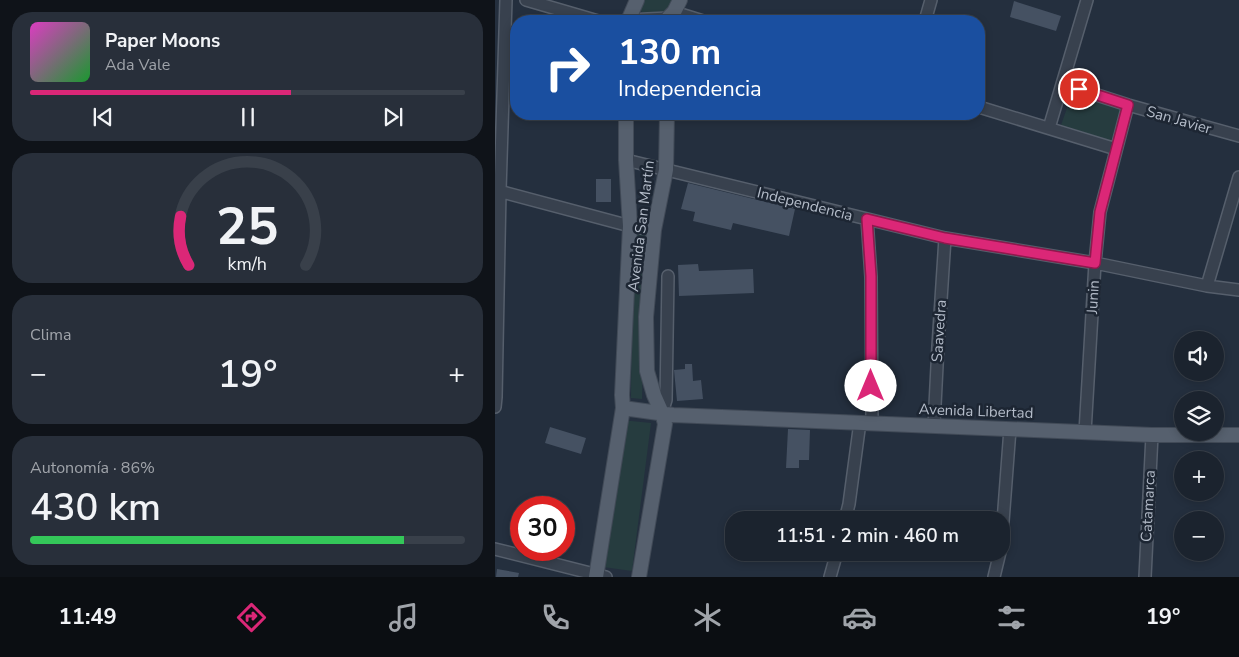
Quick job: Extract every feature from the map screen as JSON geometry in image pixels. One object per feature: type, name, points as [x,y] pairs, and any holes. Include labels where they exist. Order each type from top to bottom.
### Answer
[{"type":"main road","points":[[630,15],[637,0]]},
{"type":"main road","name":"Avenida San Martín","points":[[600,576],[623,408],[622,395],[631,226],[626,160],[626,120]]},
{"type":"main road","name":"Avenida San Martín","points":[[639,577],[665,424],[647,371],[647,317],[654,230],[666,170],[667,120]]},
{"type":"main road","name":"Avenida Libertad","points":[[623,408],[683,415],[1085,432],[1239,436]]},
{"type":"street","points":[[495,407],[497,397],[498,190],[506,0]]},
{"type":"street","points":[[526,0],[578,15]]},
{"type":"street","points":[[927,15],[931,0]]},
{"type":"street","points":[[1049,128],[1087,0]]},
{"type":"street","points":[[660,15],[673,13]]},
{"type":"street","name":"San Javier","points":[[1063,84],[1128,105],[1239,136]]},
{"type":"street","name":"Junin","points":[[1085,432],[1095,263],[1100,212],[1128,105]]},
{"type":"street","points":[[985,109],[1116,149]]},
{"type":"street","name":"Independencia","points":[[626,160],[945,238],[1095,263],[1207,286],[1239,290]]},
{"type":"street","points":[[1207,286],[1239,177]]},
{"type":"street","points":[[498,190],[631,226],[654,230]]},
{"type":"street","points":[[847,511],[866,423],[871,276],[867,219]]},
{"type":"street","name":"Saavedra","points":[[934,425],[945,238]]},
{"type":"street","points":[[662,413],[666,400],[668,276]]},
{"type":"street","points":[[1004,511],[1010,429]]},
{"type":"street","name":"Catamarca","points":[[1145,577],[1152,434]]},
{"type":"street","points":[[495,549],[600,576]]},
{"type":"street","points":[[830,577],[834,561]]},
{"type":"street","points":[[994,577],[998,561]]},
{"type":"green space","points":[[642,0],[674,0],[666,11],[644,13],[639,8]]},
{"type":"green space","points":[[1072,94],[1121,109],[1111,141],[1061,125]]},
{"type":"green space","points":[[632,230],[646,234],[642,399],[631,398]]},
{"type":"green space","points":[[621,420],[651,423],[632,571],[603,567]]},
{"type":"building","points":[[1014,1],[1061,16],[1056,31],[1010,17]]},
{"type":"building","points":[[596,179],[611,179],[611,202],[596,202]]},
{"type":"building","points":[[688,183],[795,209],[789,236],[733,223],[731,230],[693,221],[695,212],[681,209]]},
{"type":"building","points":[[698,264],[699,271],[753,269],[754,293],[679,296],[678,265]]},
{"type":"building","points":[[685,364],[692,364],[693,381],[701,380],[703,399],[677,401],[674,370],[685,369]]},
{"type":"building","points":[[550,427],[586,438],[581,454],[545,443]]},
{"type":"building","points":[[788,429],[810,430],[809,460],[799,460],[799,468],[786,468]]},
{"type":"building","points":[[497,569],[519,573],[518,577],[496,577]]},
{"type":"route","points":[[871,386],[871,276],[867,219],[945,238],[1095,263],[1100,212],[1128,105],[1079,89]]}]
